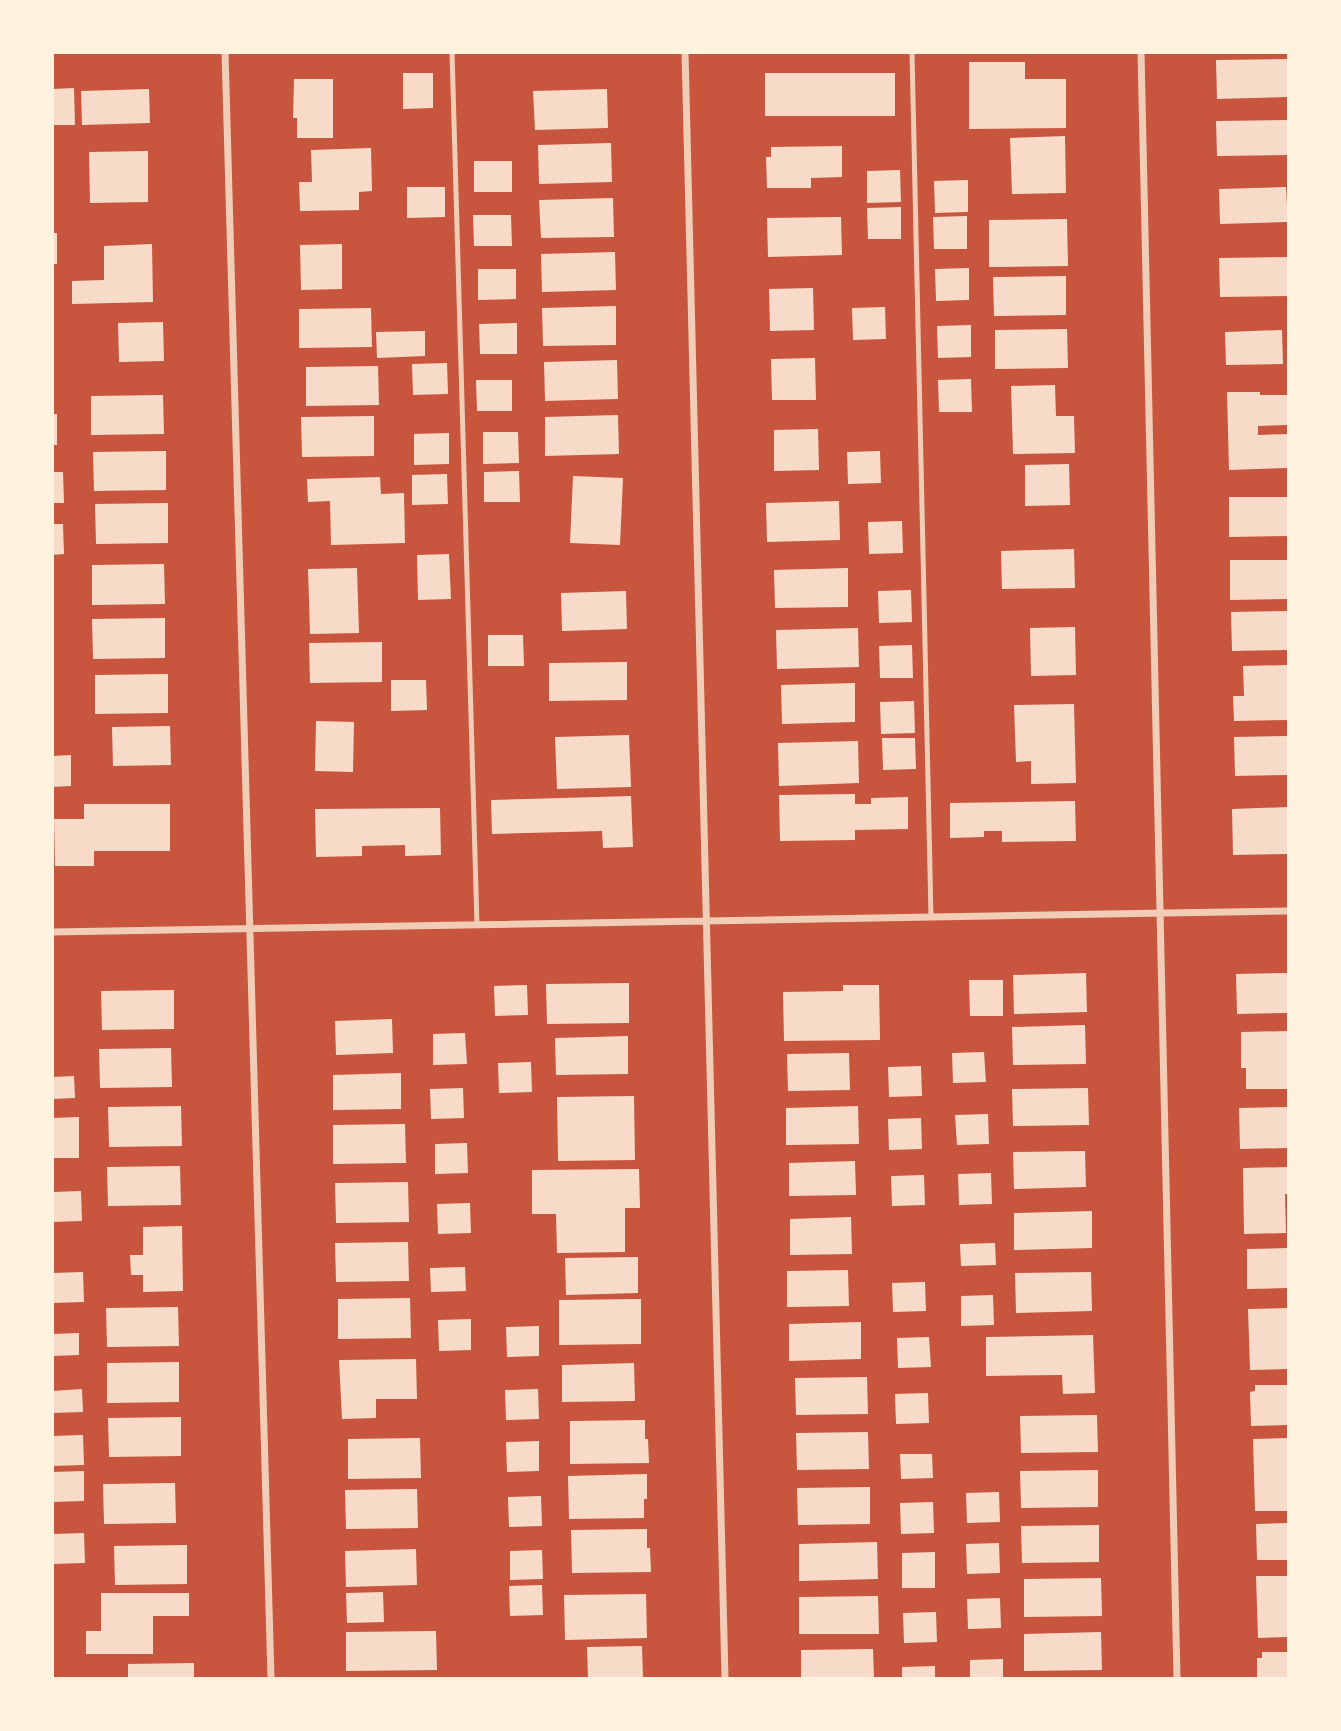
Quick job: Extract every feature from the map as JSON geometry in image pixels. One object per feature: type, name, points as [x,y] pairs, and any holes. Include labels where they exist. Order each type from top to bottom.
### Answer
[{"type":"street","points":[[225,52],[271,1678]]},
{"type":"street","points":[[685,52],[725,1678]]},
{"type":"street","points":[[1142,52],[1177,1678]]},
{"type":"street","points":[[52,932],[1289,911]]},
{"type":"lane","points":[[452,52],[477,925]]},
{"type":"lane","points":[[912,52],[931,917]]},
{"type":"building","points":[[1288,59],[1288,97],[1217,99],[1216,60]]},
{"type":"building","points":[[969,62],[1025,62],[1025,79],[1066,79],[1066,128],[969,129]]},
{"type":"building","points":[[403,73],[433,73],[433,108],[403,109]]},
{"type":"building","points":[[765,73],[895,73],[895,116],[765,116]]},
{"type":"building","points":[[294,79],[333,79],[333,138],[297,138],[297,118],[293,118]]},
{"type":"building","points":[[74,88],[75,125],[52,125],[52,89]]},
{"type":"building","points":[[149,89],[150,123],[82,125],[81,91]]},
{"type":"building","points":[[607,89],[608,128],[535,130],[533,91]]},
{"type":"building","points":[[1288,120],[1288,155],[1217,156],[1216,121]]},
{"type":"building","points":[[1065,136],[1066,193],[1012,194],[1010,138]]},
{"type":"building","points":[[611,143],[612,182],[539,184],[538,145]]},
{"type":"building","points":[[842,146],[842,177],[811,178],[811,188],[767,188],[766,157],[771,157],[771,147]]},
{"type":"building","points":[[371,148],[372,191],[359,192],[359,210],[300,211],[299,182],[312,182],[311,150]]},
{"type":"building","points":[[148,151],[148,202],[90,203],[89,152]]},
{"type":"building","points":[[474,161],[512,161],[512,192],[474,192]]},
{"type":"building","points":[[900,170],[901,202],[867,203],[867,171]]},
{"type":"building","points":[[968,180],[968,212],[935,213],[934,181]]},
{"type":"building","points":[[407,187],[445,187],[445,217],[407,218]]},
{"type":"building","points":[[1286,187],[1288,222],[1220,224],[1219,189]]},
{"type":"building","points":[[613,198],[614,237],[541,238],[539,200]]},
{"type":"building","points":[[901,207],[901,239],[868,239],[867,208]]},
{"type":"building","points":[[473,215],[511,215],[512,246],[474,246]]},
{"type":"building","points":[[967,216],[967,249],[934,249],[933,217]]},
{"type":"building","points":[[841,217],[842,255],[768,257],[767,218]]},
{"type":"building","points":[[1067,219],[1068,266],[989,267],[989,220]]},
{"type":"building","points":[[52,233],[57,233],[57,264],[52,264]]},
{"type":"building","points":[[152,244],[153,302],[72,304],[72,281],[104,280],[104,246]]},
{"type":"building","points":[[342,244],[342,289],[301,290],[300,245]]},
{"type":"building","points":[[615,252],[616,290],[542,292],[541,254]]},
{"type":"building","points":[[1288,257],[1288,296],[1220,297],[1219,258]]},
{"type":"building","points":[[969,268],[969,300],[936,301],[935,269]]},
{"type":"building","points":[[478,269],[516,269],[516,299],[478,300]]},
{"type":"building","points":[[1066,276],[1066,315],[994,316],[993,277]]},
{"type":"building","points":[[813,288],[814,330],[770,331],[769,289]]},
{"type":"building","points":[[616,306],[616,345],[543,346],[542,308]]},
{"type":"building","points":[[885,307],[886,339],[853,340],[852,308]]},
{"type":"building","points":[[371,308],[372,347],[299,348],[299,309]]},
{"type":"building","points":[[163,322],[164,361],[119,362],[118,323]]},
{"type":"building","points":[[517,323],[517,354],[480,354],[479,324]]},
{"type":"building","points":[[971,325],[971,357],[938,358],[937,326]]},
{"type":"building","points":[[1067,329],[1068,368],[995,369],[995,330]]},
{"type":"building","points":[[1282,330],[1283,364],[1226,365],[1225,332]]},
{"type":"building","points":[[425,331],[425,356],[377,358],[376,332]]},
{"type":"building","points":[[815,358],[816,400],[772,400],[771,359]]},
{"type":"building","points":[[617,360],[618,399],[545,401],[544,362]]},
{"type":"building","points":[[447,363],[448,394],[413,395],[412,364]]},
{"type":"building","points":[[378,366],[379,405],[306,406],[306,367]]},
{"type":"building","points":[[971,379],[972,412],[939,412],[938,380]]},
{"type":"building","points":[[476,380],[512,380],[512,411],[477,411]]},
{"type":"building","points":[[1055,385],[1056,416],[1074,416],[1075,453],[1013,454],[1011,386]]},
{"type":"building","points":[[1227,392],[1287,395],[1288,425],[1258,426],[1258,435],[1288,434],[1288,468],[1229,470]]},
{"type":"building","points":[[163,395],[164,434],[91,435],[91,396]]},
{"type":"building","points":[[52,414],[57,414],[57,445],[52,445]]},
{"type":"building","points":[[618,415],[619,454],[545,456],[545,417]]},
{"type":"building","points":[[374,416],[374,456],[302,457],[301,417]]},
{"type":"building","points":[[818,429],[819,470],[774,471],[774,430]]},
{"type":"building","points":[[483,432],[518,432],[519,463],[483,464]]},
{"type":"building","points":[[449,433],[449,464],[414,465],[414,434]]},
{"type":"building","points":[[166,451],[166,490],[94,491],[93,452]]},
{"type":"building","points":[[880,451],[881,483],[848,484],[847,452]]},
{"type":"building","points":[[1069,464],[1070,505],[1025,506],[1025,465]]},
{"type":"building","points":[[519,471],[520,502],[484,502],[484,472]]},
{"type":"building","points":[[52,472],[63,472],[64,503],[52,503]]},
{"type":"building","points":[[447,474],[448,504],[412,505],[412,475]]},
{"type":"building","points":[[573,476],[623,478],[620,545],[570,543]]},
{"type":"building","points":[[380,477],[381,494],[404,493],[405,543],[331,545],[330,501],[308,502],[307,479]]},
{"type":"building","points":[[1229,497],[1288,497],[1288,536],[1229,537]]},
{"type":"building","points":[[839,501],[840,540],[767,542],[766,503]]},
{"type":"building","points":[[168,503],[168,543],[96,544],[95,504]]},
{"type":"building","points":[[902,521],[903,553],[869,554],[868,522]]},
{"type":"building","points":[[52,524],[63,524],[64,554],[52,555]]},
{"type":"building","points":[[1074,549],[1075,588],[1002,589],[1001,551]]},
{"type":"building","points":[[449,554],[451,599],[418,600],[417,555]]},
{"type":"building","points":[[1230,560],[1288,560],[1288,599],[1230,600]]},
{"type":"building","points":[[164,564],[165,604],[92,605],[92,565]]},
{"type":"building","points":[[357,568],[359,633],[310,634],[308,569]]},
{"type":"building","points":[[848,568],[848,607],[775,608],[774,570]]},
{"type":"building","points":[[911,590],[912,622],[879,623],[878,591]]},
{"type":"building","points":[[626,591],[627,629],[562,631],[561,593]]},
{"type":"building","points":[[1288,611],[1288,650],[1232,651],[1231,612]]},
{"type":"building","points":[[165,618],[165,658],[93,659],[92,619]]},
{"type":"building","points":[[1075,627],[1076,675],[1031,676],[1030,628]]},
{"type":"building","points":[[858,628],[859,667],[777,669],[776,630]]},
{"type":"building","points":[[488,635],[523,635],[524,666],[488,666]]},
{"type":"building","points":[[382,642],[382,682],[310,683],[309,643]]},
{"type":"building","points":[[912,645],[913,678],[880,678],[879,646]]},
{"type":"building","points":[[627,662],[627,700],[549,701],[549,663]]},
{"type":"building","points":[[1288,665],[1288,720],[1234,721],[1233,696],[1244,696],[1243,666]]},
{"type":"building","points":[[168,674],[168,713],[95,714],[95,675]]},
{"type":"building","points":[[391,680],[426,680],[427,710],[391,711]]},
{"type":"building","points":[[855,683],[855,722],[782,724],[781,685]]},
{"type":"building","points":[[914,701],[915,733],[881,734],[880,702]]},
{"type":"building","points":[[1074,704],[1076,783],[1031,784],[1031,761],[1016,762],[1014,705]]},
{"type":"building","points":[[316,721],[354,722],[353,772],[315,771]]},
{"type":"building","points":[[170,726],[171,765],[113,766],[112,727]]},
{"type":"building","points":[[629,735],[631,787],[557,789],[555,737]]},
{"type":"building","points":[[1288,736],[1288,775],[1235,776],[1234,737]]},
{"type":"building","points":[[882,738],[915,738],[916,769],[883,770]]},
{"type":"building","points":[[858,741],[859,783],[779,786],[778,743]]},
{"type":"building","points":[[71,755],[71,786],[52,787],[52,756]]},
{"type":"building","points":[[855,794],[855,804],[871,804],[871,798],[908,797],[908,829],[855,830],[855,840],[780,841],[779,795]]},
{"type":"building","points":[[631,796],[633,847],[603,848],[602,831],[492,834],[491,800]]},
{"type":"building","points":[[1075,801],[1076,841],[1002,842],[1002,831],[984,831],[984,837],[950,838],[950,803]]},
{"type":"building","points":[[84,804],[170,804],[170,851],[94,851],[94,866],[55,866],[54,819],[84,819]]},
{"type":"building","points":[[1288,807],[1288,854],[1233,855],[1232,809]]},
{"type":"building","points":[[440,808],[441,855],[405,856],[405,845],[362,846],[362,856],[316,857],[315,809]]},
{"type":"building","points":[[1086,973],[1087,1012],[1014,1014],[1013,975]]},
{"type":"building","points":[[1288,973],[1288,1013],[1237,1014],[1236,974]]},
{"type":"building","points":[[969,980],[1003,980],[1003,1016],[970,1016]]},
{"type":"building","points":[[629,983],[629,1023],[547,1024],[546,984]]},
{"type":"building","points":[[527,985],[528,1015],[495,1016],[494,986]]},
{"type":"building","points":[[843,985],[879,985],[880,1040],[784,1041],[783,992],[843,991]]},
{"type":"building","points":[[174,990],[174,1029],[102,1030],[101,991]]},
{"type":"building","points":[[392,1019],[393,1053],[336,1055],[335,1021]]},
{"type":"building","points":[[1085,1025],[1086,1064],[1013,1065],[1012,1027]]},
{"type":"building","points":[[1288,1031],[1288,1089],[1246,1089],[1246,1068],[1241,1068],[1241,1032]]},
{"type":"building","points":[[465,1033],[467,1064],[433,1065],[433,1034]]},
{"type":"building","points":[[628,1036],[628,1074],[556,1075],[555,1038]]},
{"type":"building","points":[[171,1048],[172,1087],[100,1088],[99,1049]]},
{"type":"building","points":[[984,1052],[986,1082],[953,1083],[952,1053]]},
{"type":"building","points":[[849,1053],[850,1090],[788,1091],[787,1054]]},
{"type":"building","points":[[531,1062],[532,1092],[499,1093],[498,1063]]},
{"type":"building","points":[[921,1066],[922,1096],[889,1097],[888,1067]]},
{"type":"building","points":[[401,1073],[401,1109],[333,1110],[333,1075]]},
{"type":"building","points":[[74,1076],[75,1098],[52,1099],[52,1077]]},
{"type":"building","points":[[463,1088],[464,1118],[431,1119],[430,1089]]},
{"type":"building","points":[[1088,1088],[1089,1125],[1013,1126],[1012,1089]]},
{"type":"building","points":[[634,1096],[635,1160],[558,1161],[557,1097]]},
{"type":"building","points":[[181,1106],[182,1146],[109,1147],[108,1107]]},
{"type":"building","points":[[858,1106],[859,1144],[786,1145],[786,1108]]},
{"type":"building","points":[[1288,1107],[1288,1148],[1240,1149],[1239,1108]]},
{"type":"building","points":[[988,1114],[989,1144],[957,1145],[955,1115]]},
{"type":"building","points":[[79,1117],[79,1158],[52,1158],[52,1118]]},
{"type":"building","points":[[921,1118],[922,1149],[889,1150],[888,1119]]},
{"type":"building","points":[[405,1124],[406,1163],[333,1164],[333,1125]]},
{"type":"building","points":[[467,1143],[468,1173],[435,1174],[435,1144]]},
{"type":"building","points":[[1085,1151],[1086,1187],[1014,1189],[1013,1152]]},
{"type":"building","points":[[855,1161],[856,1195],[789,1196],[789,1163]]},
{"type":"building","points":[[180,1166],[181,1205],[108,1206],[107,1167]]},
{"type":"building","points":[[1288,1167],[1288,1194],[1285,1194],[1286,1233],[1244,1234],[1243,1168]]},
{"type":"building","points":[[639,1169],[640,1208],[625,1208],[625,1252],[557,1253],[556,1214],[532,1214],[532,1170]]},
{"type":"building","points":[[991,1173],[992,1204],[959,1205],[958,1174]]},
{"type":"building","points":[[924,1175],[925,1205],[892,1206],[891,1176]]},
{"type":"building","points":[[408,1182],[409,1222],[336,1223],[335,1183]]},
{"type":"building","points":[[81,1191],[82,1221],[52,1222],[52,1192]]},
{"type":"building","points":[[470,1203],[471,1233],[438,1234],[437,1204]]},
{"type":"building","points":[[1092,1211],[1092,1248],[1014,1250],[1014,1213]]},
{"type":"building","points":[[851,1217],[852,1254],[790,1255],[790,1219]]},
{"type":"building","points":[[182,1226],[183,1291],[143,1292],[143,1275],[131,1275],[130,1255],[143,1255],[143,1227]]},
{"type":"building","points":[[408,1242],[409,1281],[336,1282],[335,1243]]},
{"type":"building","points":[[995,1243],[996,1265],[961,1266],[960,1244]]},
{"type":"building","points":[[1288,1248],[1288,1288],[1247,1289],[1247,1249]]},
{"type":"building","points":[[638,1257],[638,1293],[566,1295],[565,1258]]},
{"type":"building","points":[[465,1267],[466,1291],[431,1292],[430,1268]]},
{"type":"building","points":[[848,1270],[849,1306],[787,1307],[787,1271]]},
{"type":"building","points":[[83,1272],[84,1302],[52,1303],[52,1273]]},
{"type":"building","points":[[1091,1272],[1092,1311],[1016,1313],[1015,1273]]},
{"type":"building","points":[[925,1282],[926,1311],[893,1312],[892,1283]]},
{"type":"building","points":[[993,1295],[994,1325],[961,1326],[961,1296]]},
{"type":"building","points":[[410,1298],[411,1338],[338,1339],[338,1299]]},
{"type":"building","points":[[641,1299],[641,1344],[559,1345],[559,1300]]},
{"type":"building","points":[[178,1307],[179,1346],[107,1347],[106,1308]]},
{"type":"building","points":[[1288,1308],[1288,1369],[1250,1370],[1248,1309]]},
{"type":"building","points":[[471,1319],[471,1350],[439,1351],[438,1320]]},
{"type":"building","points":[[861,1322],[861,1359],[789,1361],[789,1324]]},
{"type":"building","points":[[539,1326],[539,1356],[507,1357],[506,1327]]},
{"type":"building","points":[[79,1333],[79,1355],[52,1356],[52,1334]]},
{"type":"building","points":[[1093,1335],[1095,1393],[1063,1394],[1062,1375],[986,1376],[986,1337]]},
{"type":"building","points":[[929,1337],[931,1367],[898,1368],[897,1338]]},
{"type":"building","points":[[416,1359],[417,1399],[376,1399],[376,1418],[342,1419],[339,1360]]},
{"type":"building","points":[[179,1362],[179,1402],[107,1403],[107,1363]]},
{"type":"building","points":[[634,1363],[635,1401],[562,1402],[562,1365]]},
{"type":"building","points":[[867,1377],[868,1414],[796,1415],[795,1378]]},
{"type":"building","points":[[1255,1385],[1288,1385],[1288,1425],[1251,1426],[1250,1392],[1255,1391]]},
{"type":"building","points":[[82,1389],[83,1412],[52,1413],[52,1391]]},
{"type":"building","points":[[538,1389],[539,1419],[506,1420],[505,1390]]},
{"type":"building","points":[[928,1393],[929,1423],[896,1424],[895,1394]]},
{"type":"building","points":[[1097,1415],[1098,1452],[1021,1453],[1020,1416]]},
{"type":"building","points":[[181,1417],[181,1456],[109,1457],[108,1418]]},
{"type":"building","points":[[645,1420],[649,1463],[570,1464],[570,1421]]},
{"type":"building","points":[[868,1432],[869,1469],[797,1470],[796,1433]]},
{"type":"building","points":[[83,1435],[84,1465],[52,1466],[52,1436]]},
{"type":"building","points":[[420,1438],[421,1478],[348,1479],[348,1439]]},
{"type":"building","points":[[1288,1438],[1288,1511],[1255,1511],[1253,1439]]},
{"type":"building","points":[[539,1441],[539,1471],[507,1472],[506,1442]]},
{"type":"building","points":[[900,1454],[932,1454],[933,1478],[901,1479]]},
{"type":"building","points":[[1098,1470],[1098,1507],[1021,1508],[1020,1471]]},
{"type":"building","points":[[84,1471],[84,1501],[52,1502],[52,1472]]},
{"type":"building","points":[[647,1474],[644,1518],[569,1519],[568,1476]]},
{"type":"building","points":[[175,1483],[176,1523],[104,1524],[103,1484]]},
{"type":"building","points":[[870,1487],[870,1524],[798,1525],[797,1488]]},
{"type":"building","points":[[417,1489],[418,1528],[346,1529],[345,1490]]},
{"type":"building","points":[[999,1492],[1000,1522],[967,1523],[966,1493]]},
{"type":"building","points":[[541,1496],[542,1526],[509,1527],[508,1497]]},
{"type":"building","points":[[933,1502],[934,1533],[901,1534],[900,1503]]},
{"type":"building","points":[[1288,1523],[1288,1560],[1257,1560],[1256,1524]]},
{"type":"building","points":[[1099,1525],[1099,1562],[1022,1563],[1021,1526]]},
{"type":"building","points":[[647,1529],[651,1572],[572,1573],[571,1530]]},
{"type":"building","points":[[84,1533],[85,1563],[52,1564],[52,1534]]},
{"type":"building","points":[[877,1542],[878,1579],[799,1581],[799,1544]]},
{"type":"building","points":[[999,1543],[1000,1573],[967,1574],[966,1544]]},
{"type":"building","points":[[187,1545],[187,1584],[115,1585],[114,1546]]},
{"type":"building","points":[[416,1549],[417,1585],[346,1587],[345,1551]]},
{"type":"building","points":[[542,1550],[543,1579],[510,1580],[510,1551]]},
{"type":"building","points":[[935,1552],[935,1588],[902,1588],[902,1553]]},
{"type":"building","points":[[1256,1576],[1288,1576],[1288,1637],[1258,1638]]},
{"type":"building","points":[[1101,1578],[1102,1616],[1024,1617],[1024,1579]]},
{"type":"building","points":[[542,1585],[543,1615],[510,1616],[509,1586]]},
{"type":"building","points":[[383,1592],[384,1622],[347,1623],[346,1593]]},
{"type":"building","points":[[101,1593],[189,1593],[189,1616],[153,1616],[153,1654],[86,1654],[86,1631],[101,1631]]},
{"type":"building","points":[[646,1594],[647,1638],[565,1640],[564,1595]]},
{"type":"building","points":[[878,1596],[879,1634],[799,1634],[799,1597]]},
{"type":"building","points":[[1000,1598],[1001,1628],[968,1629],[967,1599]]},
{"type":"building","points":[[936,1612],[937,1642],[904,1643],[903,1613]]},
{"type":"building","points":[[436,1631],[437,1670],[346,1671],[346,1632]]},
{"type":"building","points":[[1101,1632],[1102,1670],[1024,1671],[1024,1634]]},
{"type":"building","points":[[642,1646],[643,1678],[588,1678],[587,1647]]},
{"type":"building","points":[[873,1649],[874,1678],[801,1678],[801,1650]]},
{"type":"building","points":[[1262,1652],[1288,1652],[1288,1678],[1257,1678],[1257,1658],[1262,1658]]},
{"type":"building","points":[[1003,1659],[1003,1678],[970,1678],[970,1660]]},
{"type":"building","points":[[194,1663],[194,1678],[128,1678],[128,1664]]},
{"type":"building","points":[[935,1666],[935,1678],[902,1678],[902,1667]]}]
